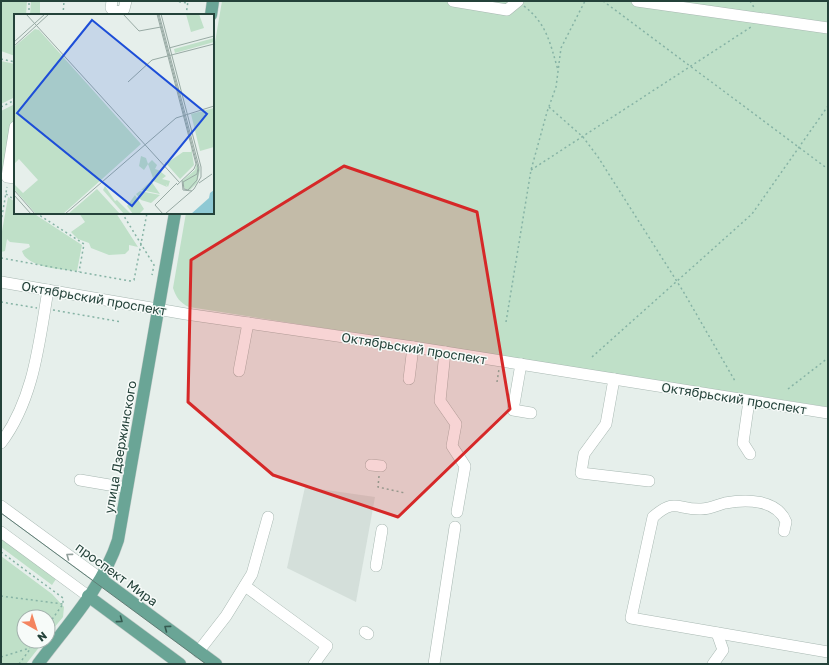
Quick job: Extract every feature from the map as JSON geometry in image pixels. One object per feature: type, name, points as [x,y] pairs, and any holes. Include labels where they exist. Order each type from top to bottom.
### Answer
[{"type":"main road","points":[[210,1],[211,14]]},
{"type":"main road","name":"улица Дзержинского","points":[[40,663],[101,579],[112,558],[118,540],[176,214]]},
{"type":"main road","name":"проспект Мира","points":[[101,579],[216,664]]},
{"type":"main road","points":[[88,596],[176,663]]},
{"type":"street","points":[[112,1],[111,8],[121,12],[124,9],[126,1]]},
{"type":"street","points":[[453,1],[507,10],[518,1]]},
{"type":"street","points":[[637,1],[828,28]]},
{"type":"street","points":[[12,177],[14,144]]},
{"type":"street","name":"Октябрьский проспект","points":[[1,282],[159,310],[413,347],[828,413]]},
{"type":"street","points":[[1,443],[17,417],[34,372],[48,290]]},
{"type":"street","points":[[239,371],[248,323]]},
{"type":"street","points":[[409,379],[413,347]]},
{"type":"street","points":[[445,352],[440,401],[456,424],[452,446],[465,466],[457,512]]},
{"type":"street","points":[[521,364],[513,410],[531,413]]},
{"type":"street","points":[[614,379],[606,424],[584,454],[582,473],[649,481]]},
{"type":"street","points":[[749,401],[743,443],[750,454]]},
{"type":"street","points":[[80,480],[127,488]]},
{"type":"street","points":[[784,531],[786,522],[783,515],[775,507],[763,503],[740,501],[701,510],[679,505],[669,506],[653,517],[631,618],[828,650]]},
{"type":"street","name":"проспект Мира","points":[[1,506],[101,579]]},
{"type":"street","points":[[198,652],[226,616],[252,574],[268,517]]},
{"type":"street","points":[[434,664],[455,527]]},
{"type":"street","points":[[376,566],[382,530]]},
{"type":"street","points":[[1,532],[88,596]]},
{"type":"street","points":[[245,586],[327,646],[314,664]]},
{"type":"street","points":[[713,664],[723,650],[717,633]]},
{"type":"path","points":[[29,1],[29,14]]},
{"type":"path","points":[[63,14],[64,1]]},
{"type":"path","points":[[174,1],[188,2],[186,14]]},
{"type":"path","points":[[518,1],[536,15],[546,29],[558,71]]},
{"type":"path","points":[[506,322],[531,170],[556,87],[561,48],[584,1]]},
{"type":"path","points":[[603,1],[828,169]]},
{"type":"path","points":[[531,170],[762,19],[750,1]]},
{"type":"path","points":[[1,59],[14,62]]},
{"type":"path","points":[[1,108],[14,101]]},
{"type":"path","points":[[592,357],[752,214],[828,106]]},
{"type":"path","points":[[549,107],[583,137],[602,163],[677,281],[735,381]]},
{"type":"path","points":[[1,222],[6,194],[12,177]]},
{"type":"path","points":[[6,194],[14,199]]},
{"type":"path","points":[[38,214],[84,244],[79,272]]},
{"type":"path","points":[[123,214],[154,265],[152,275]]},
{"type":"path","points":[[1,258],[130,281],[134,280],[147,214]]},
{"type":"path","points":[[1,302],[122,322]]},
{"type":"path","points":[[788,389],[828,358]]},
{"type":"path","points":[[497,382],[501,361]]},
{"type":"path","points":[[376,465],[378,487],[405,493]]},
{"type":"path","points":[[1,552],[63,598],[63,604],[56,613]]},
{"type":"path","points":[[1,596],[63,604]]},
{"type":"path","points":[[1,657],[27,649]]},
{"type":"path","points":[[19,664],[29,649]]},
{"type":"highlighted area","points":[[344,166],[477,212],[510,409],[398,517],[273,475],[188,402],[191,260]]},
{"type":"shaded area","points":[[305,487],[375,497],[356,602],[287,568]]},
{"type":"green space","points":[[1,1],[27,1],[26,14],[14,14],[14,56],[1,51]]},
{"type":"green space","points":[[31,1],[40,1],[40,14],[30,14]]},
{"type":"green space","points":[[222,1],[828,1],[828,407],[189,307],[183,304],[177,297],[173,288],[186,214],[214,214],[214,48]]},
{"type":"green space","points":[[1,61],[14,64],[14,98],[1,104]]},
{"type":"green space","points":[[14,104],[14,117],[5,173],[1,172],[1,111]]},
{"type":"green space","points":[[8,197],[14,201],[14,214],[35,214],[82,245],[77,271],[45,267],[30,261],[22,251],[30,247],[29,244],[10,242],[7,239],[5,251],[1,252],[1,237]]},
{"type":"green space","points":[[80,214],[117,214],[138,247],[129,245],[129,250],[125,254],[109,255],[91,248],[89,243],[78,239],[71,232],[85,222]]},
{"type":"green space","points":[[1,537],[56,579],[52,585],[1,547]]},
{"type":"green space","points":[[1,556],[52,594],[64,607],[63,617],[56,625],[56,609],[16,609],[16,649],[38,649],[26,664],[1,664]]},
{"type":"tram line","points":[[1,513],[206,664]]}]
